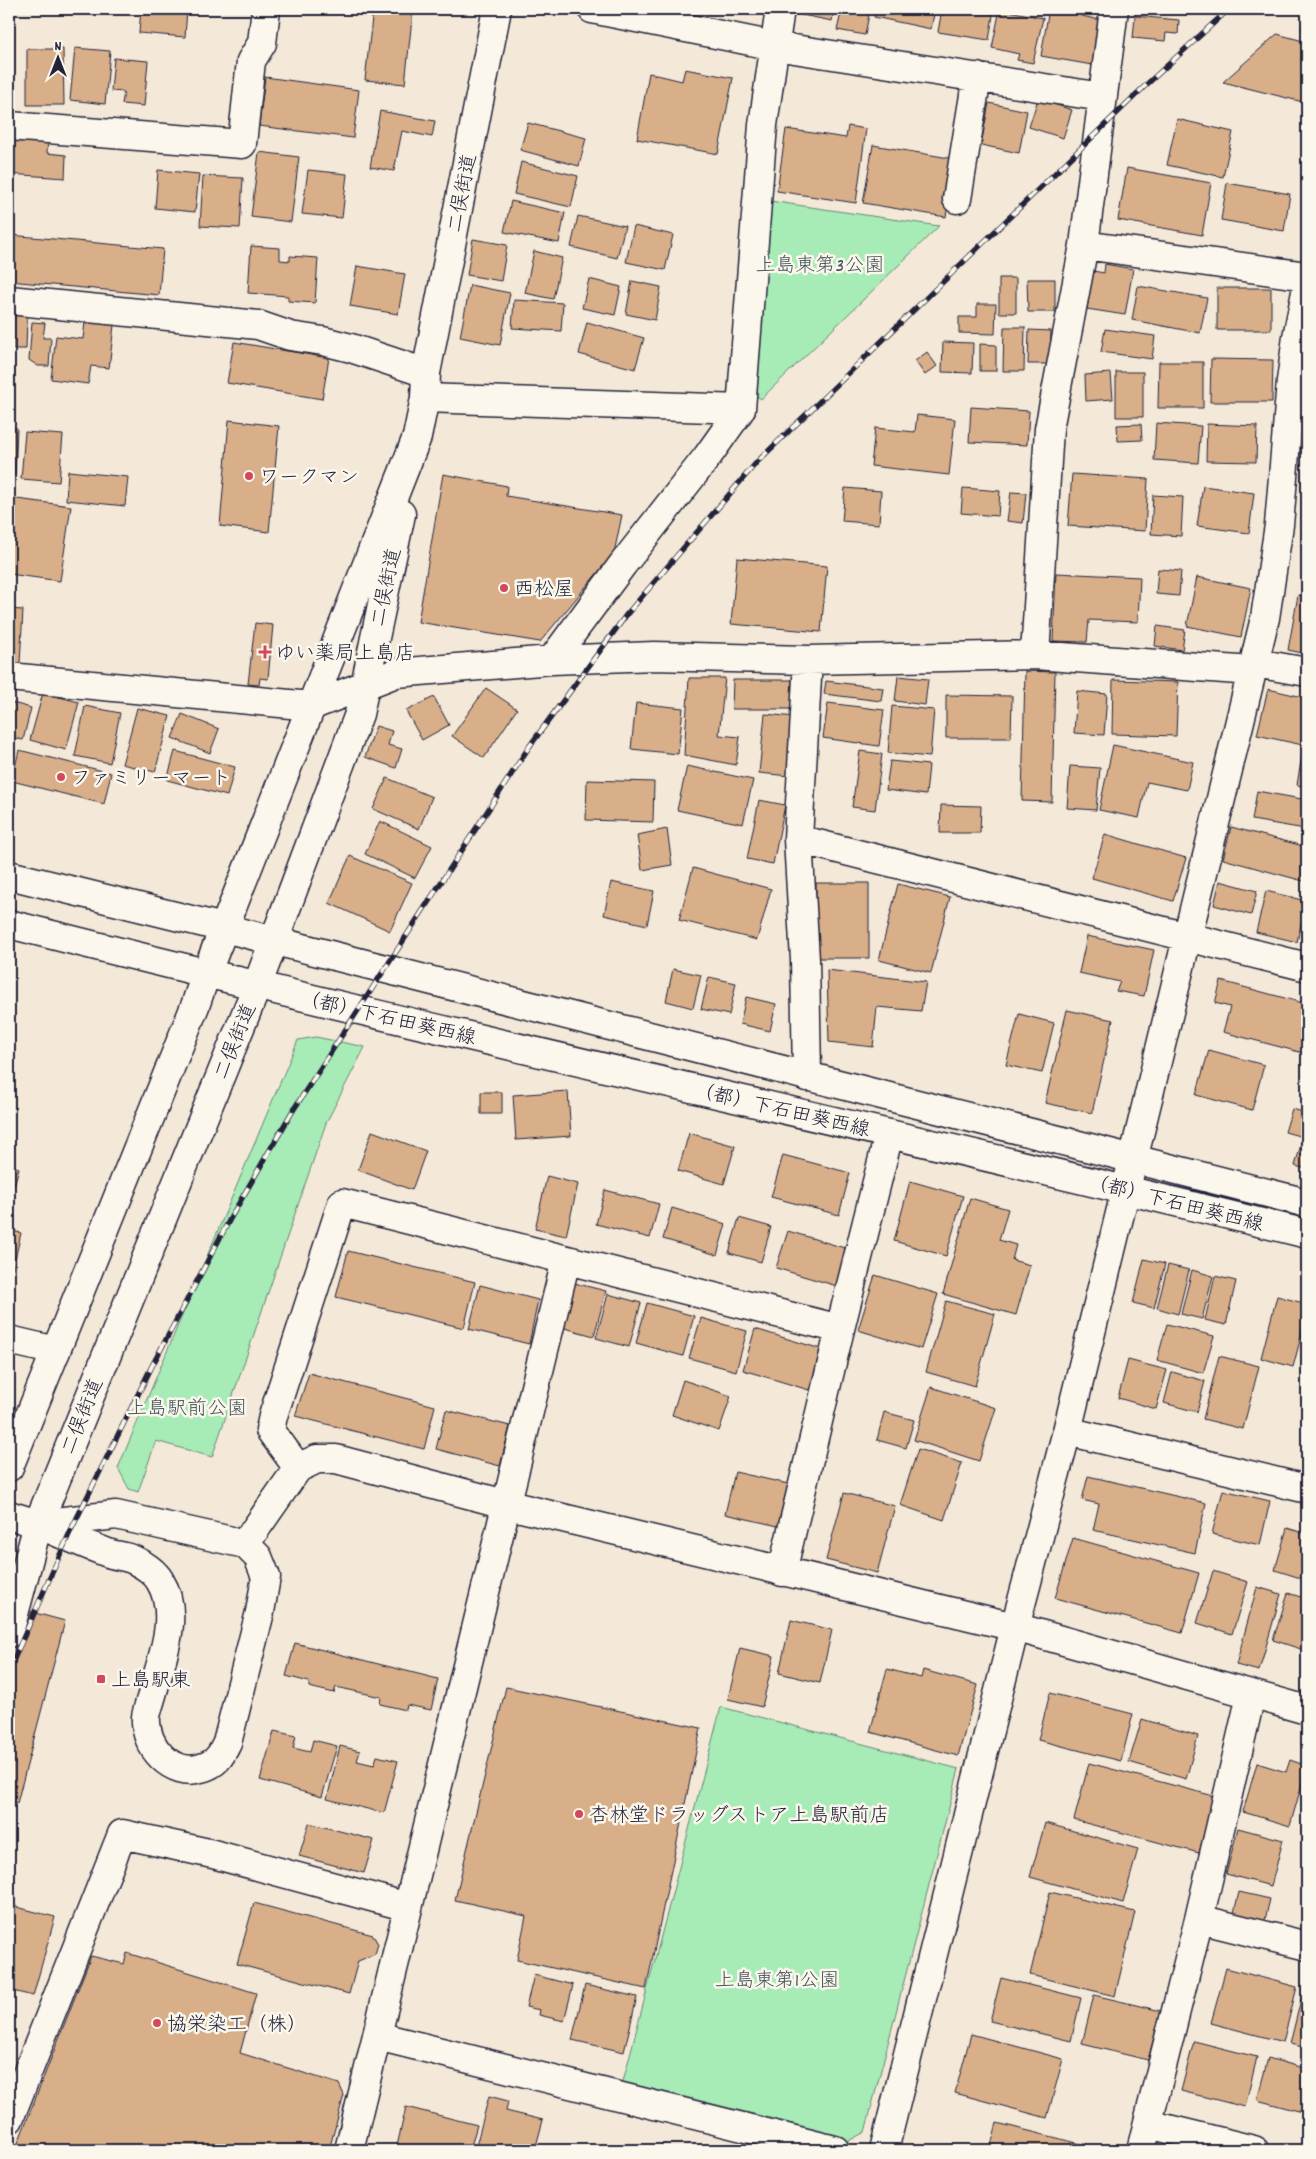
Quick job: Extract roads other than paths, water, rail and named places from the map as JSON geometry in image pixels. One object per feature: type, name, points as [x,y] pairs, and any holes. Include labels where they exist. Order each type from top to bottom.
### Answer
[{"type":"street","points":[[9,126],[242,144],[251,61],[262,43],[266,9]]},
{"type":"street","name":"二俣街道","points":[[9,1633],[38,1524],[257,986],[359,714],[417,436],[497,9]]},
{"type":"street","points":[[595,9],[775,46],[1102,97]]},
{"type":"street","points":[[552,660],[741,409],[763,125],[780,9]]},
{"type":"street","points":[[1035,655],[1049,429],[1084,245],[1114,9]]},
{"type":"street","points":[[958,199],[977,77]]},
{"type":"street","points":[[1084,245],[1307,276]]},
{"type":"street","points":[[884,2150],[1015,1628],[1067,1431],[1254,667],[1265,618],[1279,525],[1291,380],[1302,338],[1307,287]]},
{"type":"street","points":[[9,300],[258,325],[290,336],[323,340],[351,348],[426,385],[741,409]]},
{"type":"street","name":"二俣街道","points":[[9,1467],[195,1006],[417,436]]},
{"type":"street","points":[[9,677],[311,706],[396,673],[552,660],[654,656],[808,660],[1035,655],[1254,667],[1307,672]]},
{"type":"street","points":[[807,1077],[805,960],[798,839],[808,660]]},
{"type":"street","points":[[798,839],[1307,967]]},
{"type":"street","points":[[9,875],[224,928]]},
{"type":"street","points":[[9,924],[206,974]]},
{"type":"street","name":"（都）下石田葵西線","points":[[224,928],[1307,1203]]},
{"type":"street","name":"（都）下石田葵西線","points":[[206,974],[1307,1234]]},
{"type":"street","points":[[782,1572],[889,1134]]},
{"type":"street","points":[[298,1468],[270,1430],[342,1203],[840,1329]]},
{"type":"street","points":[[349,2150],[378,2036],[504,1504],[566,1260]]},
{"type":"street","points":[[9,1340],[56,1351]]},
{"type":"street","points":[[1067,1431],[1307,1489]]},
{"type":"street","points":[[245,1544],[298,1468],[317,1459],[336,1459],[504,1504],[1015,1628],[1307,1710]]},
{"type":"street","points":[[9,1515],[38,1524],[110,1554],[133,1560],[153,1572],[161,1582],[170,1615],[165,1648],[146,1717],[148,1733],[156,1750],[172,1765],[191,1771],[212,1765],[220,1757],[227,1743],[260,1612],[266,1577],[258,1557],[245,1544],[116,1514],[38,1524]]},
{"type":"street","points":[[1141,2150],[1199,1919],[1251,1695]]},
{"type":"street","points":[[9,2119],[122,1834],[213,1854],[408,1907]]},
{"type":"street","points":[[1199,1919],[1307,1946]]},
{"type":"street","points":[[378,2036],[835,2150]]},
{"type":"street","points":[[1148,2124],[1254,2150]]},
{"type":"railway","points":[[9,1670],[71,1530],[152,1366],[231,1217],[292,1112],[529,747],[627,614],[757,462],[1146,85],[1229,9]]},
{"type":"place","name":"ワークマン","points":[[249,476]]},
{"type":"place","name":"西松屋","points":[[504,588]]},
{"type":"place","name":"ゆい薬局上島店","points":[[265,652]]},
{"type":"place","name":"ファミリーマート","points":[[61,777]]},
{"type":"place","name":"上島駅東","points":[[101,1679]]},
{"type":"place","name":"杏林堂ドラッグストア上島駅前店","points":[[579,1814]]},
{"type":"place","name":"協栄染工（株）","points":[[157,2023]]},
{"type":"park label","name":"上島東第3公園","points":[[820,264]]},
{"type":"park label","name":"上島駅前公園","points":[[187,1407]]},
{"type":"park label","name":"上島東第1公園","points":[[777,1979]]}]
